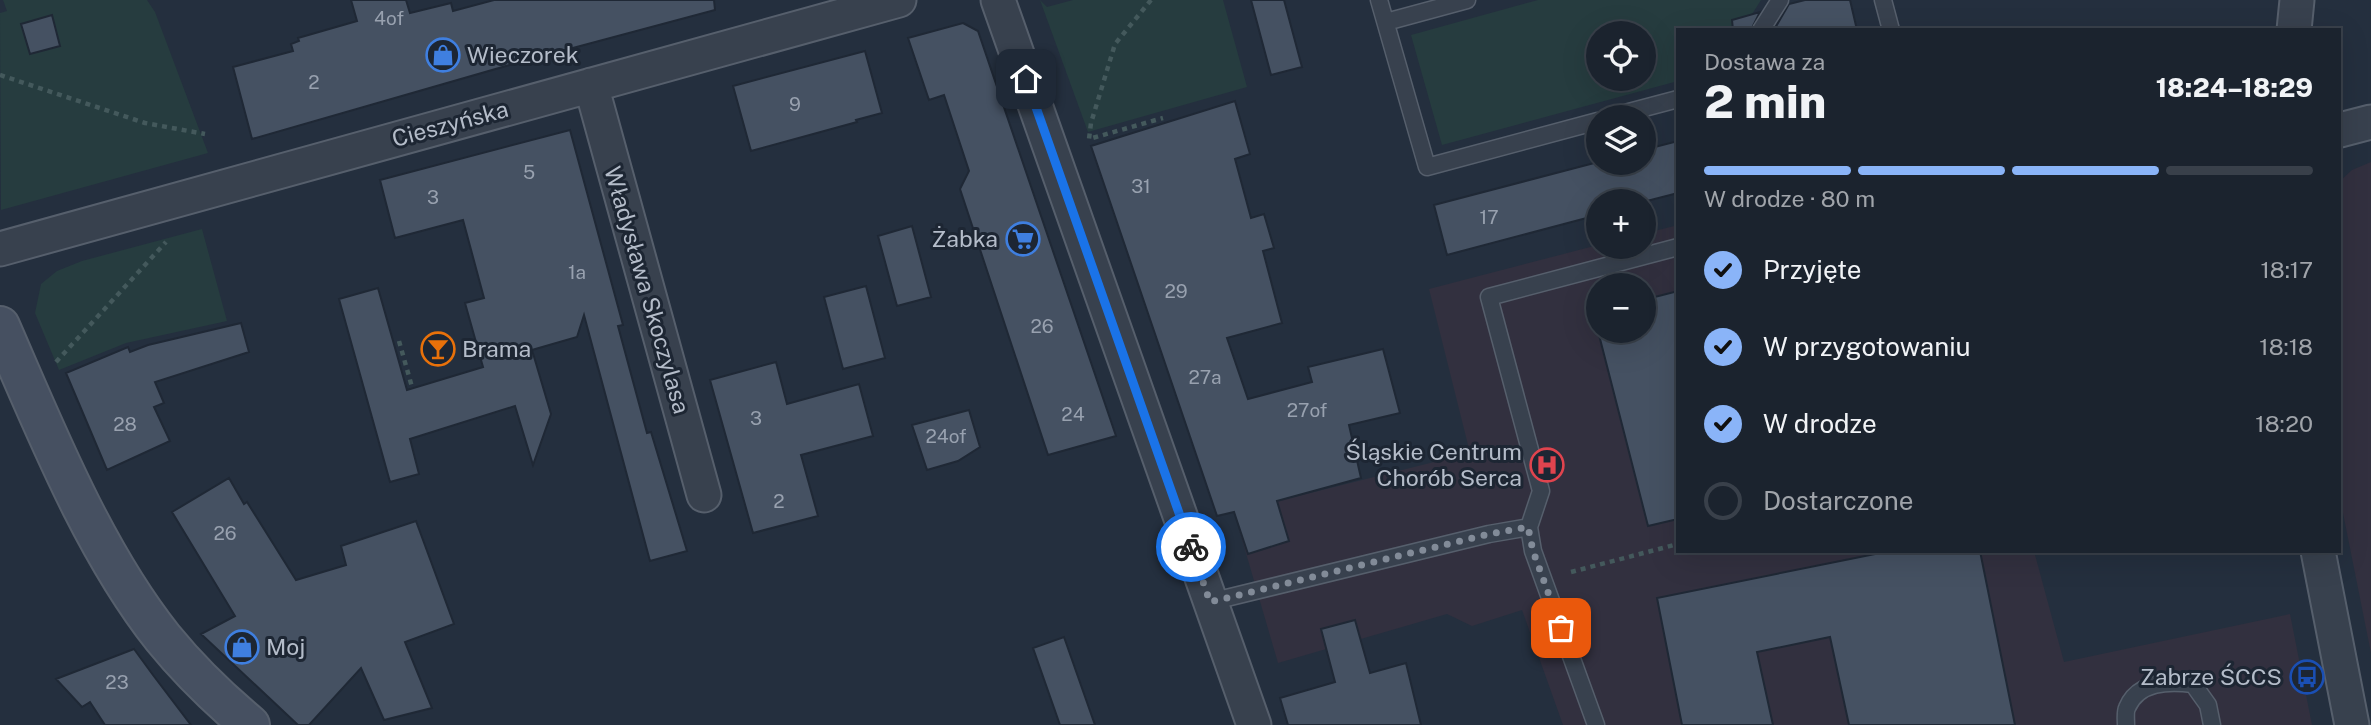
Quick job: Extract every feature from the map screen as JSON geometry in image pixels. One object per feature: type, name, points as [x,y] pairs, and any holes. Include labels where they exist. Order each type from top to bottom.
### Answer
[{"type":"street","name":"Cieszyńska","points":[[0,249],[899,0]]},
{"type":"street","points":[[998,0],[1254,725]]},
{"type":"street","points":[[2294,28],[2297,0]]},
{"type":"street","name":"Władysława Skoczylasa","points":[[590,85],[704,495]]},
{"type":"street","points":[[2341,130],[2371,122]]},
{"type":"street","points":[[0,326],[89,521],[127,586],[164,639],[190,668],[250,725]]},
{"type":"street","points":[[2318,553],[2353,725]]},
{"type":"lane","points":[[1379,0],[1427,167],[1586,124]]},
{"type":"lane","points":[[1386,22],[1467,0]]},
{"type":"lane","points":[[1762,28],[1780,0]]},
{"type":"lane","points":[[1883,0],[1890,28]]},
{"type":"lane","points":[[1655,105],[1676,100]]},
{"type":"lane","points":[[1596,725],[1533,551],[1528,527],[1541,491],[1489,297],[1676,248]]},
{"type":"lane","points":[[1210,602],[1489,534],[1528,527]]},
{"type":"lane","points":[[2126,725],[2127,708],[2142,688],[2171,682],[2193,684],[2208,705],[2212,725]]},
{"type":"path","points":[[1151,0],[1115,44],[1090,123],[1089,139],[1163,118]]},
{"type":"path","points":[[0,75],[145,123],[205,134]]},
{"type":"path","points":[[56,363],[170,238]]},
{"type":"path","points":[[399,341],[412,387]]},
{"type":"shaded area","points":[[2371,162],[2371,653],[2341,503],[2341,180],[2352,170]]},
{"type":"shaded area","name":"Śląskie Centrum Chorób Serca","points":[[1676,226],[1676,553],[2035,553],[2064,662],[2290,614],[2312,725],[1563,725],[1522,610],[1472,626],[1447,614],[1278,663],[1234,512],[1470,453],[1429,289],[1586,248],[1586,259],[1656,259],[1656,231]]},
{"type":"green space","points":[[3,0],[147,0],[155,12],[208,153],[1,210],[0,13],[7,11]]},
{"type":"green space","points":[[1040,0],[1047,7],[1073,0],[1223,0],[1247,87],[1088,132]]},
{"type":"green space","points":[[1538,0],[1761,0],[1743,28],[1676,28],[1676,82],[1656,87],[1656,21],[1586,21],[1586,91],[1641,91],[1442,145],[1411,35]]},
{"type":"green space","points":[[202,229],[227,321],[126,343],[59,370],[35,313],[41,284],[57,271],[82,261]]},
{"type":"building","points":[[351,0],[406,0],[410,13],[451,3],[453,11],[494,0],[714,0],[715,10],[513,64],[252,139],[233,67],[293,51],[291,44],[299,41],[298,38],[357,21]]},
{"type":"building","points":[[1251,0],[1284,0],[1302,67],[1271,75]]},
{"type":"building","points":[[1805,0],[1850,0],[1857,28],[1775,28],[1789,4]]},
{"type":"building","points":[[1760,12],[1752,28],[1733,28],[1732,20]]},
{"type":"building","points":[[52,15],[60,46],[30,54],[21,24]]},
{"type":"building","points":[[963,23],[978,31],[1116,436],[1048,455],[960,189],[969,171],[944,95],[929,100],[908,38]]},
{"type":"building","points":[[865,51],[882,113],[751,151],[733,86]]},
{"type":"building","points":[[1235,101],[1250,154],[1235,159],[1251,218],[1264,214],[1274,248],[1263,251],[1282,323],[1227,338],[1248,399],[1312,382],[1308,367],[1383,349],[1400,413],[1349,425],[1361,478],[1277,501],[1289,541],[1248,554],[1234,512],[1217,516],[1091,146]]},
{"type":"building","points":[[570,130],[623,325],[618,326],[647,433],[651,432],[687,551],[650,561],[584,315],[577,337],[532,350],[551,414],[533,465],[515,406],[410,439],[419,474],[390,482],[339,299],[378,288],[407,390],[483,367],[465,303],[484,298],[463,220],[395,238],[380,180]]},
{"type":"building","points":[[1676,142],[1676,194],[1656,199],[1656,189],[1586,189],[1586,218],[1447,255],[1434,205],[1586,165],[1586,175],[1656,175],[1656,147]]},
{"type":"building","points":[[912,226],[931,297],[897,306],[878,236]]},
{"type":"building","points":[[866,286],[885,358],[843,369],[824,297]]},
{"type":"building","points":[[1676,292],[1676,519],[1648,526],[1601,343],[1656,343],[1656,297]]},
{"type":"building","points":[[241,323],[249,352],[155,382],[164,403],[154,407],[170,441],[107,470],[66,373],[128,347],[130,352],[148,345]]},
{"type":"building","points":[[776,362],[787,404],[859,384],[873,436],[801,455],[818,516],[753,533],[710,380]]},
{"type":"building","points":[[969,410],[980,447],[958,461],[927,470],[912,425]]},
{"type":"building","points":[[229,478],[296,580],[346,565],[341,546],[416,521],[454,624],[405,642],[432,708],[384,720],[361,668],[309,725],[298,725],[201,634],[235,616],[172,512]]},
{"type":"building","points":[[1880,553],[1980,553],[2015,725],[1849,725],[1830,637],[1757,652],[1773,725],[1682,725],[1657,598]]},
{"type":"building","points":[[1355,620],[1370,673],[1406,663],[1421,725],[1288,725],[1280,698],[1335,682],[1321,629]]},
{"type":"building","points":[[1064,637],[1095,725],[1060,725],[1033,648]]},
{"type":"building","points":[[134,649],[191,725],[105,725],[90,702],[82,707],[56,679]]},
{"type":"way so far","points":[[1191,547],[1210,602],[1489,534],[1528,527],[1533,551],[1561,628]]},
{"type":"place","name":"Wieczorek","points":[[443,55]]},
{"type":"place","name":"Żabka","points":[[1023,239]]},
{"type":"place","name":"Brama","points":[[438,349]]},
{"type":"place","name":"Śląskie Centrum Chorób Serca","points":[[1547,465]]},
{"type":"place","name":"Moj","points":[[242,647]]},
{"type":"place","name":"Zabrze ŚCCS","points":[[2307,677]]},
{"type":"route","points":[[1026,79],[1191,547]]}]
